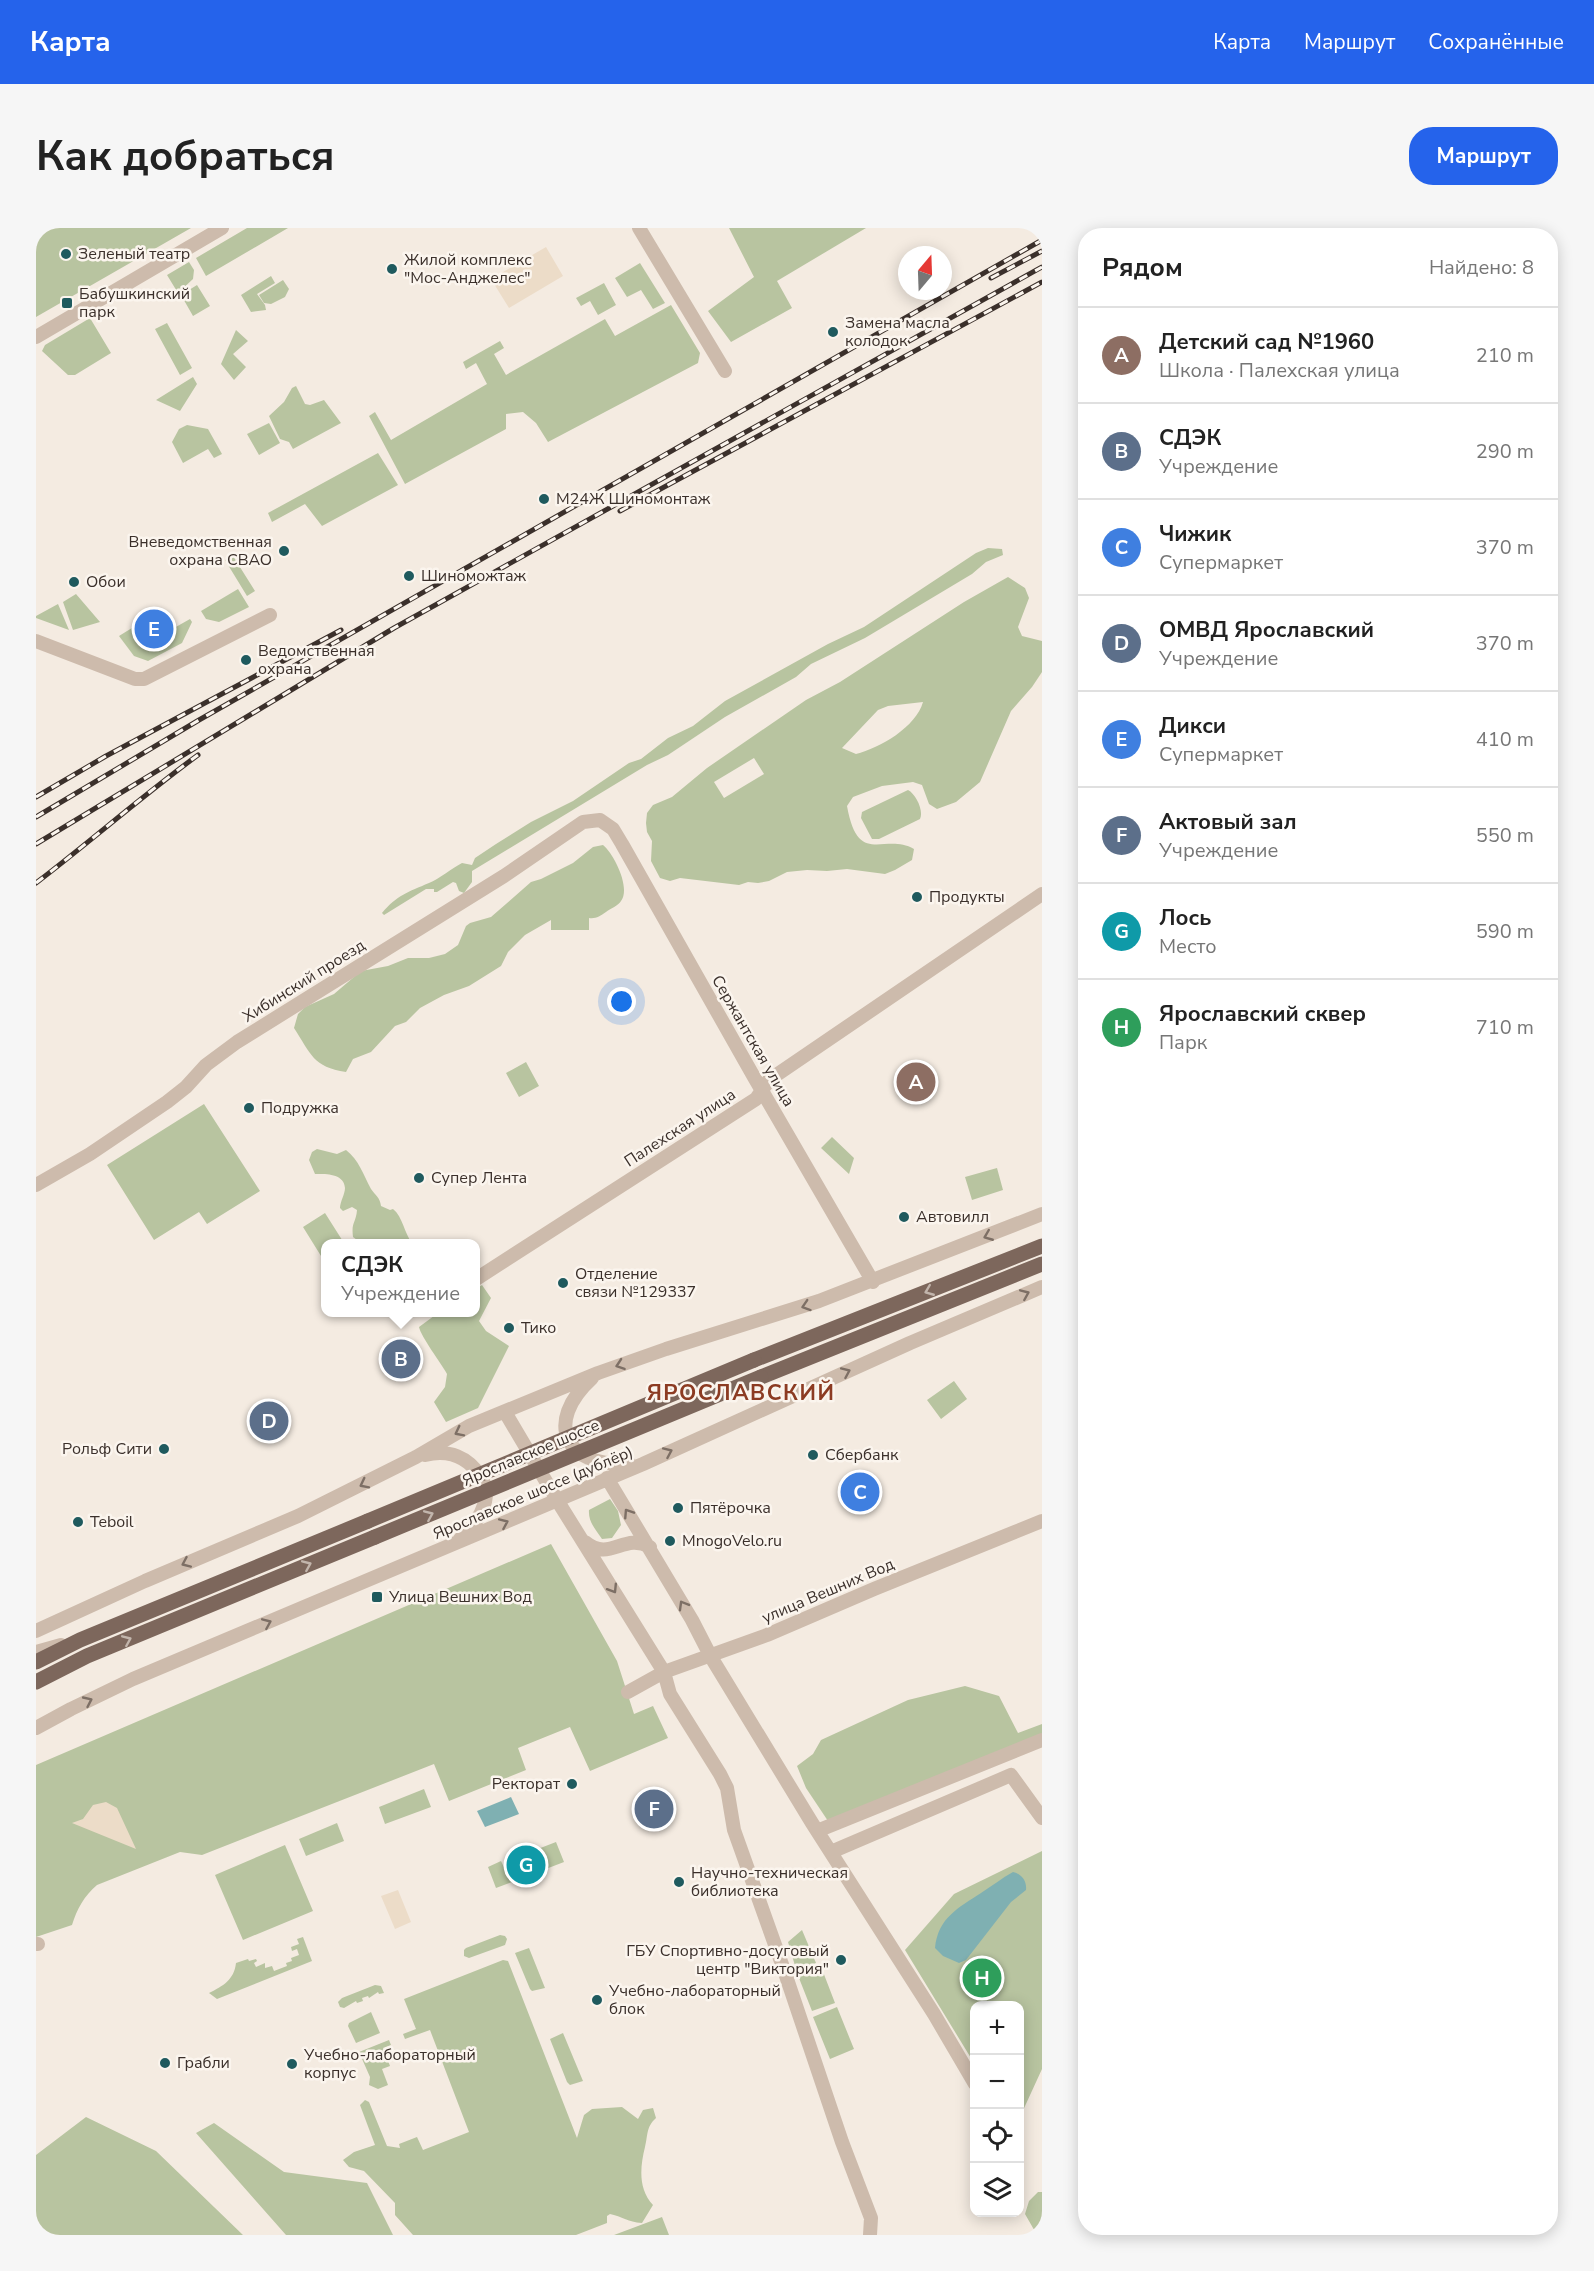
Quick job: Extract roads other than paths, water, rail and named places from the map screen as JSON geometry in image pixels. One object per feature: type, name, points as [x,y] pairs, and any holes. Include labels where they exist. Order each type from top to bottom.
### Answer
[{"type":"main road","name":"Ярославское шоссе","points":[[36,1662],[80,1640],[754,1360],[1042,1246]]},
{"type":"main road","name":"Ярославское шоссе","points":[[36,1682],[87,1656],[761,1377],[1042,1264]]},
{"type":"street","points":[[36,336],[222,228]]},
{"type":"street","points":[[639,228],[725,371]]},
{"type":"street","points":[[36,641],[135,679],[144,679],[270,615]]},
{"type":"street","name":"Сержантская улица","points":[[600,820],[613,830],[622,844],[873,1281]]},
{"type":"street","name":"Хибинский проезд","points":[[36,1185],[90,1154],[167,1102],[186,1087],[206,1065],[237,1042],[504,876],[583,822],[600,820]]},
{"type":"street","name":"Палехская улица","points":[[480,1276],[756,1099],[769,1080],[1042,894]]},
{"type":"street","points":[[36,1631],[186,1563],[298,1516],[416,1457],[469,1426],[598,1373],[819,1301],[1042,1215]]},
{"type":"street","name":"Ярославское шоссе (дублёр)","points":[[36,1728],[133,1679],[643,1464],[910,1343],[1042,1287]]},
{"type":"street","points":[[598,1373],[580,1389],[571,1404],[566,1437],[571,1448],[581,1456],[607,1465],[643,1464]]},
{"type":"street","points":[[505,1412],[664,1672],[670,1694],[727,1788],[734,1830],[842,2142],[871,2218],[870,2235]]},
{"type":"street","points":[[416,1457],[443,1452],[457,1455],[476,1468],[484,1483],[486,1493],[480,1513],[462,1538],[451,1546]]},
{"type":"street","points":[[607,1478],[650,1547],[711,1657],[970,2075]]},
{"type":"street","name":"улица Вешних Вод","points":[[628,1692],[664,1672],[711,1657],[1042,1521]]},
{"type":"street","points":[[582,1540],[602,1551],[631,1542],[643,1543],[650,1547]]},
{"type":"street","points":[[36,1652],[80,1640]]},
{"type":"street","points":[[817,1831],[1042,1740]]},
{"type":"street","points":[[831,1852],[1011,1775],[1042,1818]]},
{"type":"water","points":[[511,1797],[519,1814],[485,1827],[477,1811]]},
{"type":"water","points":[[1013,1872],[1023,1878],[1026,1890],[1011,1902],[966,1960],[959,1963],[943,1956],[935,1948],[940,1929],[945,1921],[965,1904]]},
{"type":"railway","points":[[36,817],[199,720],[1042,240]]},
{"type":"railway","points":[[991,278],[1042,251]]},
{"type":"railway","points":[[36,844],[394,628],[1042,267]]},
{"type":"railway","points":[[620,511],[1042,282]]},
{"type":"railway","points":[[36,797],[106,756],[341,630]]},
{"type":"railway","points":[[36,883],[198,755]]},
{"type":"place","name":"Зеленый театр","points":[[66,254]]},
{"type":"place","name":"Жилой комплекс \"Мос-Анджелес\"","points":[[392,269]]},
{"type":"place","name":"Бабушкинский парк","points":[[67,303]]},
{"type":"place","name":"Замена масла колодок","points":[[833,332]]},
{"type":"place","name":"М24Ж Шиномонтаж","points":[[544,499]]},
{"type":"place","name":"Вневедомственная охрана СВАО","points":[[284,551]]},
{"type":"place","name":"Шиноможтаж","points":[[409,576]]},
{"type":"place","name":"Обои","points":[[74,582]]},
{"type":"place","name":"Дикси","points":[[154,629]]},
{"type":"place","name":"Ведомственная охрана","points":[[246,660]]},
{"type":"place","name":"Продукты","points":[[917,897]]},
{"type":"place","name":"Детский сад №1960","points":[[916,1082]]},
{"type":"place","name":"Подружка","points":[[249,1108]]},
{"type":"place","name":"Супер Лента","points":[[419,1178]]},
{"type":"place","name":"Автовилл","points":[[904,1217]]},
{"type":"place","name":"Отделение связи №129337","points":[[563,1283]]},
{"type":"place","name":"Тико","points":[[509,1328]]},
{"type":"place","name":"СДЭК","points":[[401,1359]]},
{"type":"place","name":"ОМВД Ярославский","points":[[269,1421]]},
{"type":"place","name":"Рольф Сити","points":[[164,1449]]},
{"type":"place","name":"Сбербанк","points":[[813,1455]]},
{"type":"place","name":"Чижик","points":[[860,1492]]},
{"type":"place","name":"Пятёрочка","points":[[678,1508]]},
{"type":"place","name":"Teboil","points":[[78,1522]]},
{"type":"place","name":"MnogoVelo.ru","points":[[670,1541]]},
{"type":"place","name":"Улица Вешних Вод","points":[[377,1597]]},
{"type":"place","name":"Ректорат","points":[[572,1784]]},
{"type":"place","name":"Актовый зал","points":[[654,1809]]},
{"type":"place","name":"Лось","points":[[526,1865]]},
{"type":"place","name":"Научно-техническая библиотека","points":[[679,1882]]},
{"type":"place","name":"ГБУ Спортивно-досуговый центр \"Виктория\"","points":[[841,1960]]},
{"type":"place","name":"Ярославский сквер","points":[[982,1978]]},
{"type":"place","name":"Учебно-лабораторный блок","points":[[597,2000]]},
{"type":"place","name":"Грабли","points":[[165,2063]]},
{"type":"place","name":"Учебно-лабораторный корпус","points":[[292,2064]]},
{"type":"district","name":"ЯРОСЛАВСКИЙ","points":[[741,1393]]}]
